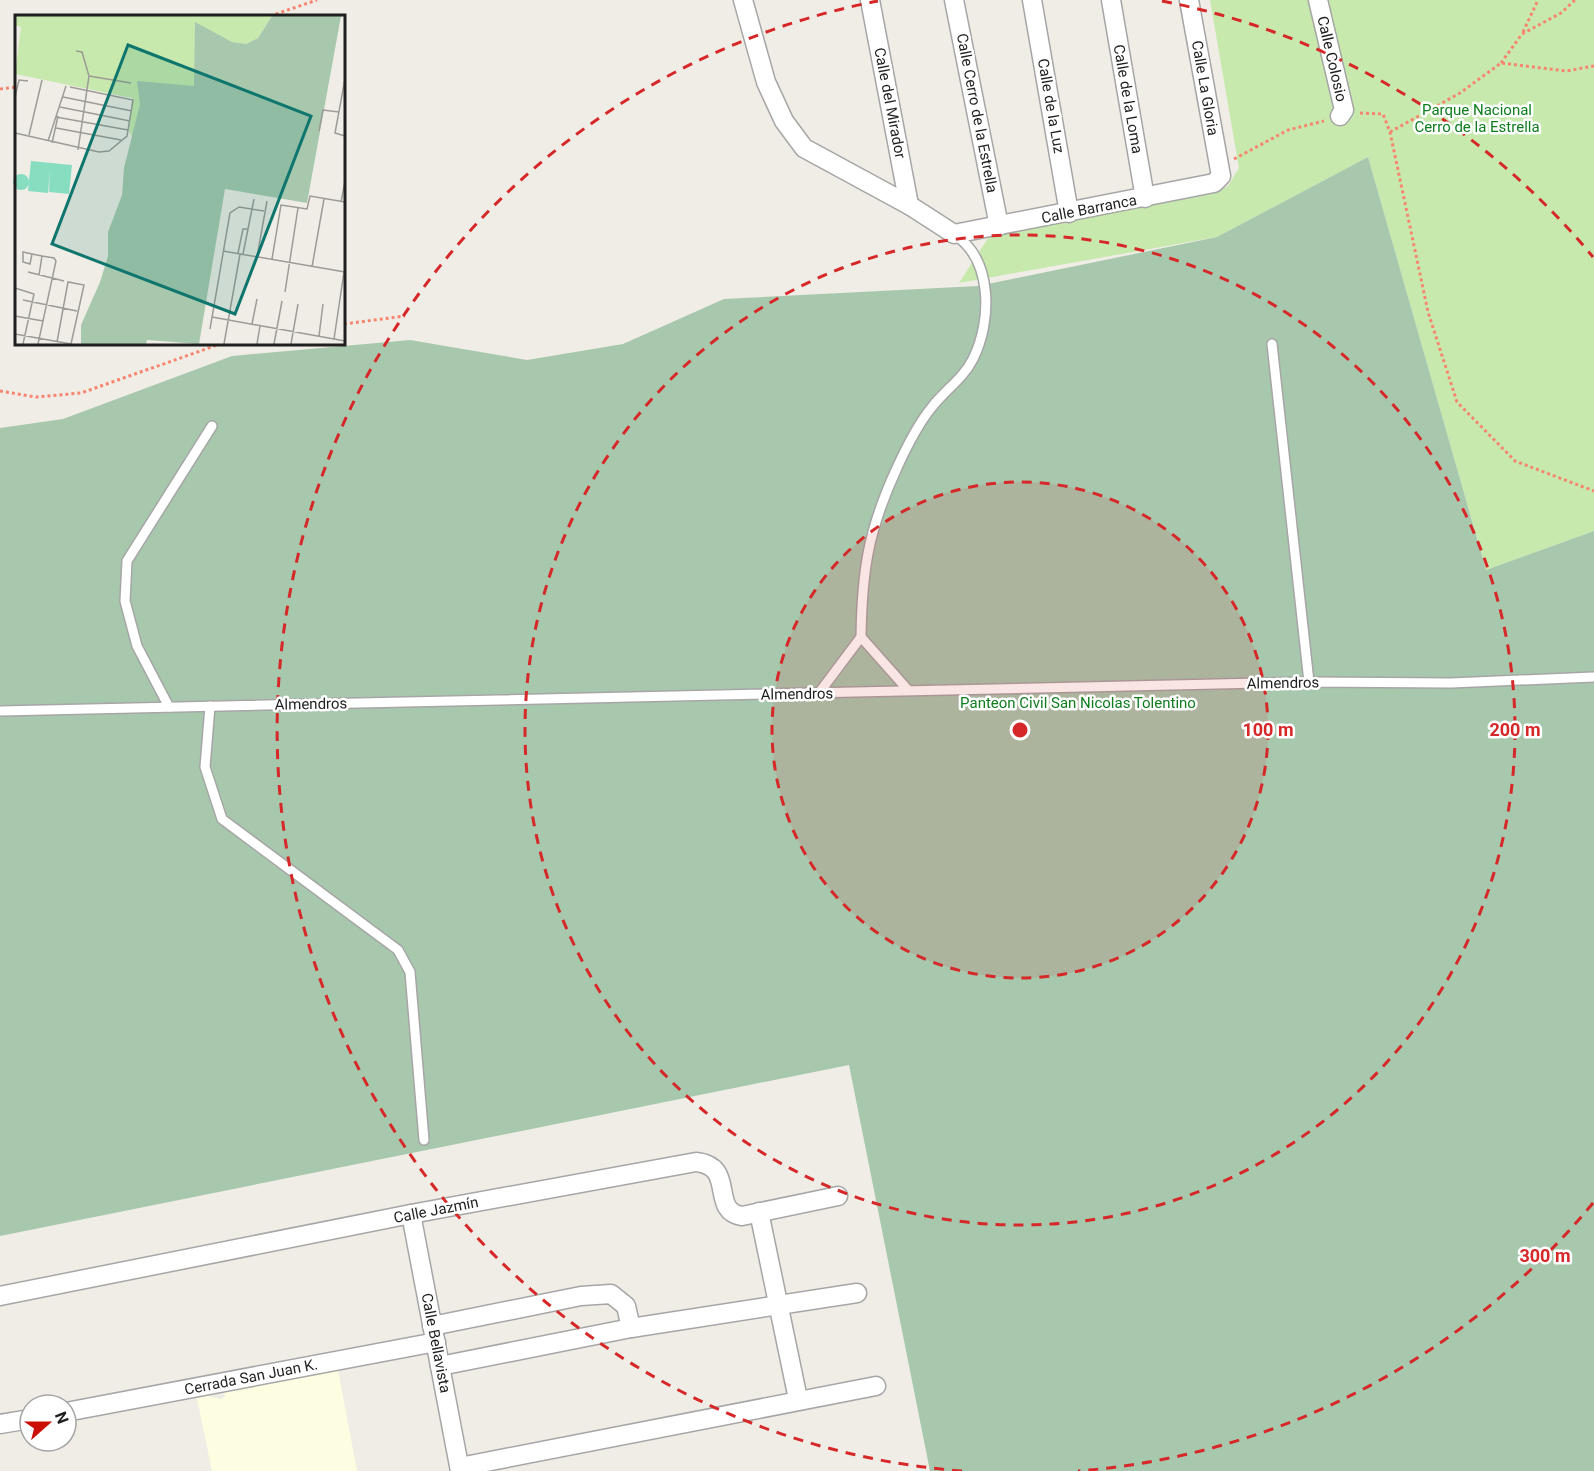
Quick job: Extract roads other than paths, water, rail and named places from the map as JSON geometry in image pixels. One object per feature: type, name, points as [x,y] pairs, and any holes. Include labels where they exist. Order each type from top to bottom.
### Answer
[{"type":"street","points":[[743,0],[766,82],[784,121],[804,148],[909,206],[954,234]]},
{"type":"street","name":"Calle del Mirador","points":[[870,0],[909,206]]},
{"type":"street","name":"Calle Cerro de la Estrella","points":[[954,0],[999,226]]},
{"type":"street","name":"Calle de la Luz","points":[[1032,0],[1069,213]]},
{"type":"street","name":"Calle de la Loma","points":[[1111,0],[1145,198]]},
{"type":"street","name":"Calle La Gloria","points":[[1189,0],[1221,174]]},
{"type":"street","name":"Calle Colosio","points":[[1318,0],[1344,110],[1340,116]]},
{"type":"street","name":"Calle Barranca","points":[[954,234],[1214,183],[1221,174]]},
{"type":"street","name":"Calle Jazmín","points":[[0,1296],[411,1214],[696,1162],[709,1163],[718,1172],[727,1209],[732,1215],[742,1216],[838,1196]]},
{"type":"street","points":[[759,1212],[798,1399]]},
{"type":"street","name":"Calle Bellavista","points":[[411,1214],[460,1469]]},
{"type":"street","points":[[440,1366],[631,1328],[857,1293]]},
{"type":"street","name":"Cerrada San Juan K.","points":[[78,1409],[434,1334],[581,1296],[611,1294],[626,1306],[631,1328]]},
{"type":"street","points":[[460,1469],[798,1399],[876,1386]]},
{"type":"street","points":[[0,1424],[18,1421]]},
{"type":"lane","points":[[819,693],[861,637],[861,586],[869,539],[896,469],[931,407],[958,382],[973,358],[985,318],[984,280],[969,244],[954,234]]},
{"type":"lane","points":[[1272,344],[1309,682]]},
{"type":"lane","points":[[169,707],[137,646],[125,601],[127,561],[212,426]]},
{"type":"lane","points":[[861,637],[908,690]]},
{"type":"lane","name":"Almendros","points":[[0,711],[1309,682],[1451,683],[1594,677]]},
{"type":"lane","points":[[210,706],[205,767],[222,819],[398,950],[411,972],[424,1140]]},
{"type":"park label","name":"Parque Nacional Cerro de la Estrella","points":[[1477,118]]},
{"type":"park label","name":"Panteon Civil San Nicolas Tolentino","points":[[1078,703]]}]
